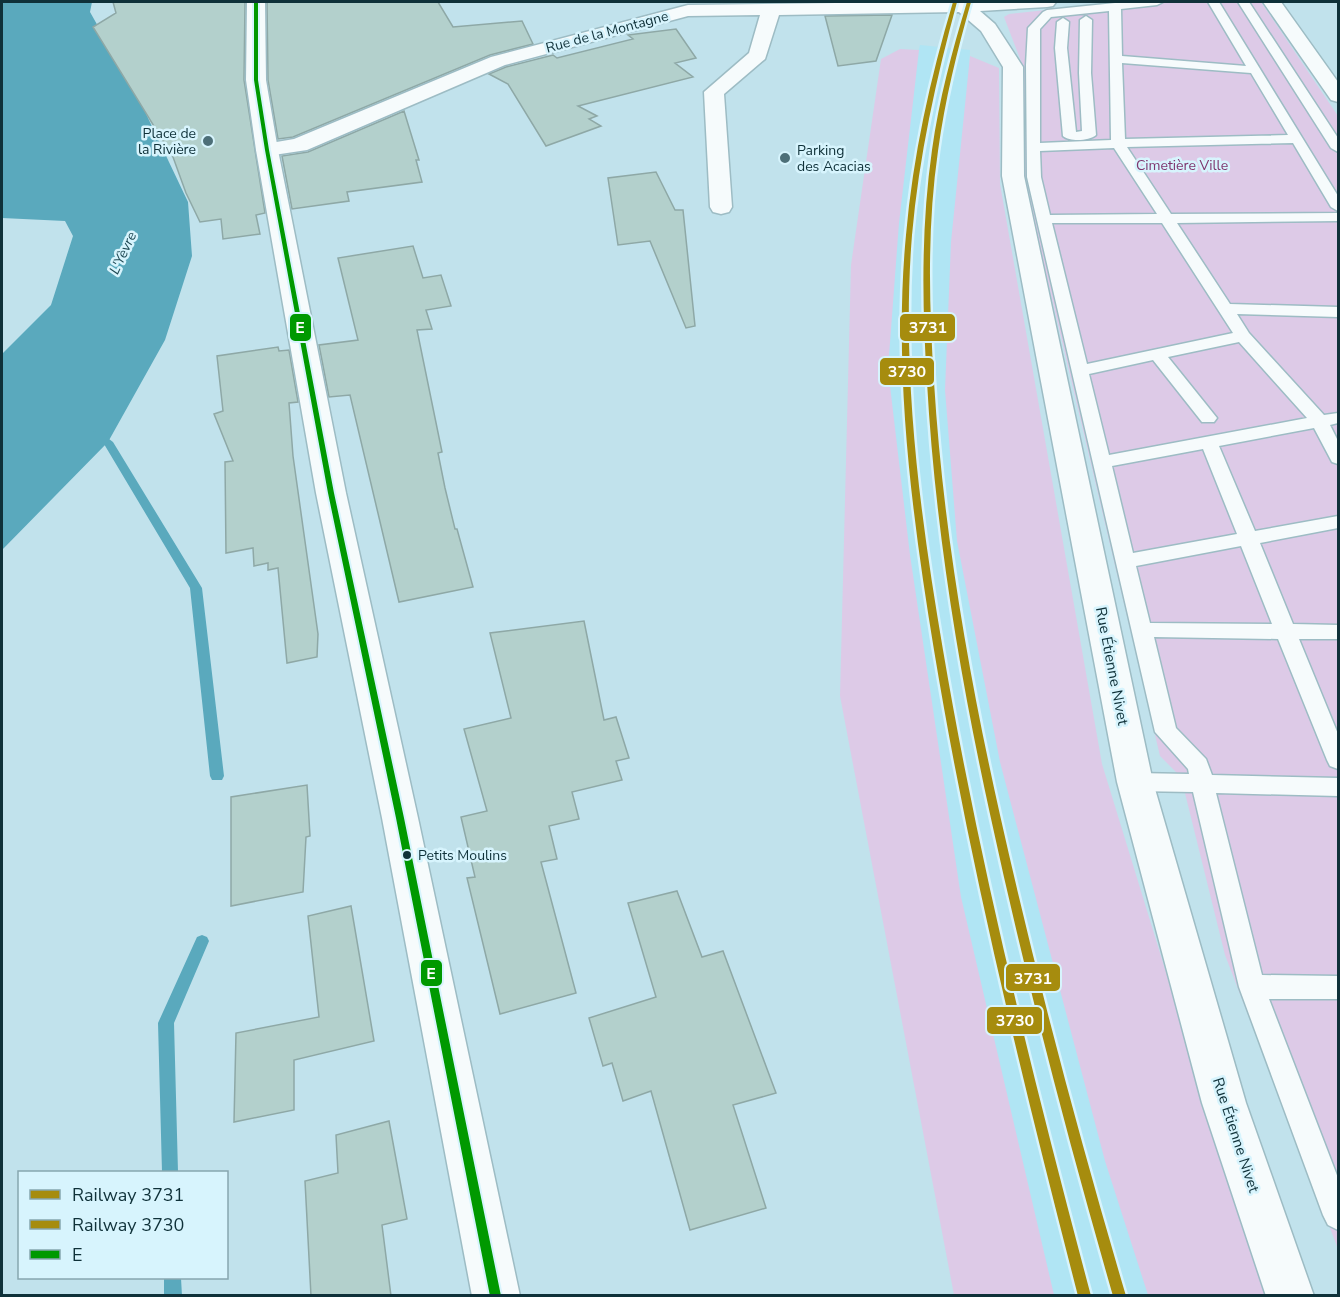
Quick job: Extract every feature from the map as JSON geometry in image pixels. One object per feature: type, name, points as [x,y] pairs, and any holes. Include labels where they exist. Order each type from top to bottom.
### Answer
[{"type":"street","points":[[256,2],[256,80],[267,150],[331,494],[400,818],[496,1296]]},
{"type":"street","name":"Rue de la Montagne","points":[[267,150],[299,145],[498,61],[685,6],[771,10],[867,5],[1047,2]]},
{"type":"street","points":[[1272,2],[1338,96]]},
{"type":"street","name":"Rue Étienne Nivet","points":[[965,4],[988,28],[1013,67],[1013,176],[1135,782],[1224,1103],[1290,1296]]},
{"type":"street","points":[[721,207],[714,92],[758,55],[771,10]]},
{"type":"lane","points":[[1157,2],[1107,5],[1047,14],[1034,28],[1032,65],[1034,177],[1166,732],[1198,765],[1252,987],[1338,1215]]},
{"type":"lane","points":[[1214,2],[1338,207]]},
{"type":"lane","points":[[1243,2],[1338,148]]},
{"type":"lane","points":[[1107,5],[1117,59],[1118,143],[1243,336],[1320,422],[1338,458]]},
{"type":"lane","points":[[1086,20],[1085,73],[1089,135]]},
{"type":"lane","points":[[1063,22],[1061,48],[1070,136],[1089,135],[1118,143]]},
{"type":"lane","points":[[1117,59],[1255,69]]},
{"type":"lane","points":[[1033,147],[1298,139]]},
{"type":"lane","points":[[1043,219],[1338,217]]},
{"type":"lane","points":[[1225,309],[1338,312]]},
{"type":"lane","points":[[1080,371],[1243,336]]},
{"type":"lane","points":[[1156,355],[1209,418]]},
{"type":"lane","points":[[1101,462],[1338,418]]},
{"type":"lane","points":[[1209,442],[1338,760]]},
{"type":"lane","points":[[1125,561],[1338,522]]},
{"type":"lane","points":[[1142,630],[1338,632]]},
{"type":"lane","points":[[1135,782],[1338,787]]},
{"type":"lane","points":[[1252,987],[1338,987]]},
{"type":"shaded area","points":[[920,45],[970,50],[966,131],[1178,1295],[1024,1295],[875,411],[894,140]]},
{"type":"green space","name":"Cimetière Ville","points":[[1119,2],[1261,2],[1338,116],[1338,1249],[1225,955],[1181,777],[1160,756],[1023,176],[1024,69],[1004,17],[1009,14]]},
{"type":"green space","points":[[900,49],[919,50],[899,223],[888,369],[910,555],[961,897],[1054,1295],[954,1295],[840,696],[851,265],[881,59]]},
{"type":"green space","points":[[970,56],[999,68],[1000,184],[1102,764],[1265,1295],[1148,1295],[1105,1161],[1000,762],[957,541],[945,390],[951,242]]},
{"type":"water","name":"L'Yèvre","points":[[2,2],[92,2],[90,12],[139,99],[188,202],[192,256],[165,340],[108,442],[2,550],[2,354],[51,305],[73,236],[65,221],[2,218]]},
{"type":"building","points":[[113,2],[245,2],[244,80],[265,213],[256,215],[260,234],[223,239],[221,219],[200,222],[186,193],[173,157],[93,27],[116,13]]},
{"type":"building","points":[[267,2],[438,2],[453,27],[522,21],[533,44],[490,55],[293,137],[278,139],[268,80]]},
{"type":"building","points":[[892,15],[876,61],[838,66],[825,16]]},
{"type":"building","points":[[676,29],[696,58],[675,63],[693,77],[578,106],[597,116],[589,119],[601,126],[546,146],[508,84],[489,74],[506,67],[553,55],[557,58],[633,39],[628,35]]},
{"type":"building","points":[[404,111],[419,160],[416,160],[422,182],[347,192],[349,201],[292,209],[282,156],[308,152]]},
{"type":"building","points":[[656,172],[675,210],[683,210],[695,326],[686,328],[650,241],[618,245],[608,178]]},
{"type":"building","points":[[413,246],[423,278],[441,275],[451,306],[426,310],[432,329],[417,330],[442,452],[438,453],[445,488],[473,587],[399,602],[350,395],[329,397],[319,345],[358,340],[338,258]]},
{"type":"building","points":[[278,347],[279,351],[289,350],[298,402],[289,403],[293,456],[318,634],[317,657],[287,663],[278,568],[268,570],[268,563],[254,566],[253,548],[226,553],[225,462],[233,461],[214,414],[223,411],[217,356]]},
{"type":"building","points":[[584,621],[604,720],[616,717],[629,758],[616,761],[622,780],[572,792],[579,819],[549,826],[557,859],[541,862],[576,993],[500,1014],[467,878],[475,877],[461,817],[487,811],[464,729],[511,718],[490,633]]},
{"type":"building","points":[[307,785],[310,836],[306,837],[303,892],[231,906],[231,797]]},
{"type":"building","points":[[677,891],[702,957],[723,951],[776,1093],[733,1105],[766,1208],[690,1230],[651,1091],[623,1101],[612,1063],[603,1066],[589,1018],[656,997],[628,903]]},
{"type":"building","points":[[351,906],[374,1041],[294,1060],[294,1110],[234,1122],[236,1033],[319,1017],[308,916]]},
{"type":"building","points":[[389,1121],[407,1219],[382,1225],[391,1296],[311,1296],[305,1181],[338,1173],[336,1135]]},
{"type":"waterway","points":[[97,433],[108,442],[196,588],[217,776]]},
{"type":"waterway","points":[[170,1171],[166,1023],[202,941]]},
{"type":"waterway","points":[[173,1279],[173,1296]]},
{"type":"rail line","name":"3730","points":[[955,2],[937,67],[923,132],[908,238],[907,366],[916,495],[944,683],[990,914],[1045,1144],[1085,1296]]},
{"type":"rail line","name":"3731","points":[[969,2],[942,103],[934,153],[927,254],[929,356],[941,502],[961,642],[1002,847],[1049,1040],[1120,1296]]},
{"type":"transit line","name":"E","points":[[256,2],[256,80],[267,150],[331,493],[400,818],[496,1296]]},
{"type":"place","name":"Place de la Rivière","points":[[208,141]]},
{"type":"place","name":"Parking des Acacias","points":[[785,158]]},
{"type":"place","name":"Petits Moulins","points":[[407,855]]}]
